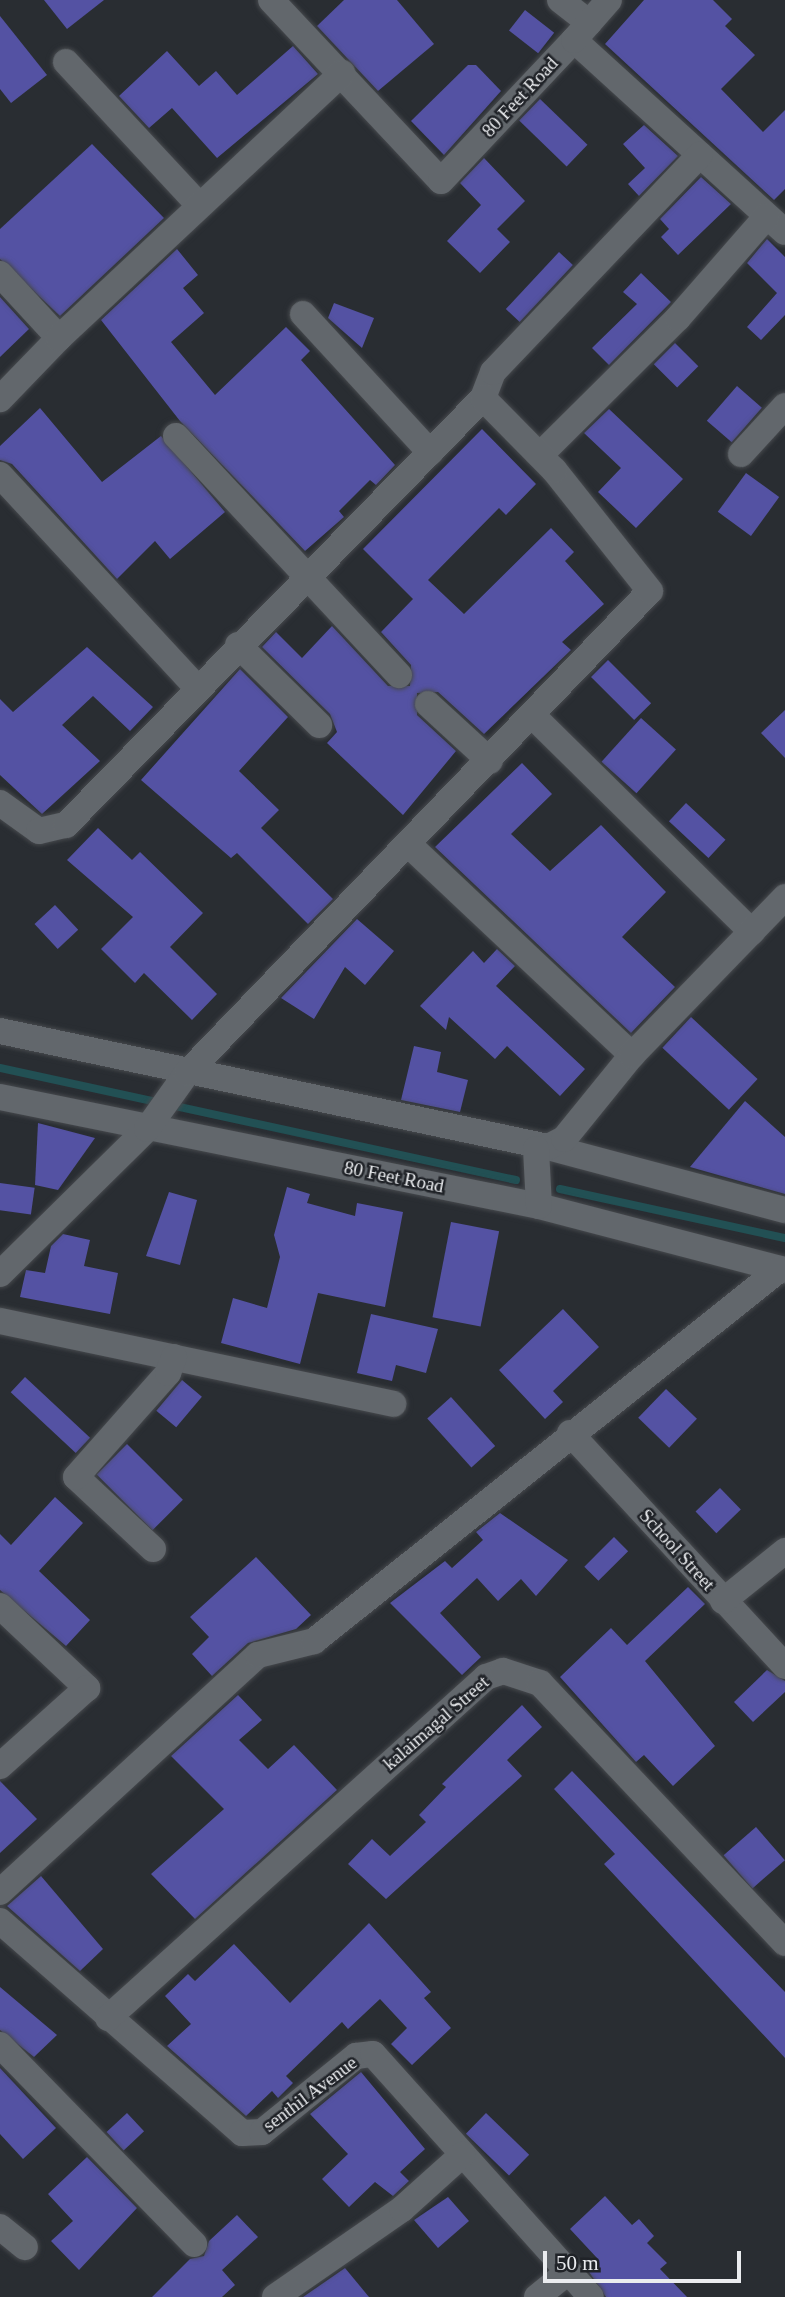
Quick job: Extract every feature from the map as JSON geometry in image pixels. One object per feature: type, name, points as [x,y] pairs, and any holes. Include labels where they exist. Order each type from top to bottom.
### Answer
[{"type":"street","name":"80 Feet Road","points":[[271,0],[441,181],[581,32],[701,155],[776,224]]},
{"type":"street","points":[[560,0],[581,32],[609,0]]},
{"type":"street","points":[[66,62],[196,202]]},
{"type":"street","points":[[0,399],[196,202],[342,73]]},
{"type":"street","points":[[0,803],[39,831],[66,825],[483,398],[493,372],[701,155]]},
{"type":"street","points":[[540,455],[776,224]]},
{"type":"street","points":[[0,274],[59,338]]},
{"type":"street","points":[[303,314],[430,452]]},
{"type":"street","points":[[0,1274],[152,1124],[182,1082],[534,717],[650,592],[540,455],[483,398]]},
{"type":"street","points":[[741,454],[785,406]]},
{"type":"street","points":[[176,436],[304,579],[398,675]]},
{"type":"street","points":[[0,475],[197,688]]},
{"type":"street","points":[[239,645],[319,725]]},
{"type":"street","points":[[428,704],[490,761]]},
{"type":"street","points":[[534,717],[752,932]]},
{"type":"street","points":[[408,845],[632,1055]]},
{"type":"street","points":[[540,1150],[564,1139],[632,1055],[752,932],[781,908]]},
{"type":"street","points":[[0,1031],[182,1082],[540,1150],[785,1210]]},
{"type":"street","name":"80 Feet Road","points":[[0,1097],[539,1195],[783,1269]]},
{"type":"street","points":[[539,1195],[540,1150]]},
{"type":"street","points":[[0,1892],[258,1655],[314,1641],[569,1433],[783,1269]]},
{"type":"street","points":[[0,1321],[393,1404]]},
{"type":"street","points":[[153,1549],[76,1477],[168,1373],[174,1357]]},
{"type":"street","name":"School Street","points":[[569,1433],[785,1666]]},
{"type":"street","points":[[723,1601],[785,1551]]},
{"type":"street","points":[[0,1606],[87,1688],[0,1766]]},
{"type":"street","name":"kalaimagal Street","points":[[108,2018],[486,1676],[503,1671],[540,1683],[785,1942]]},
{"type":"street","name":"senthil Avenue","points":[[3,1928],[221,2119],[253,2134],[356,2056],[373,2054],[591,2297]]},
{"type":"street","points":[[0,2045],[194,2244]]},
{"type":"street","points":[[275,2297],[402,2209],[462,2155]]},
{"type":"street","points":[[0,2227],[25,2247]]},
{"type":"street","points":[[537,2297],[568,2272]]},
{"type":"building","points":[[44,0],[104,0],[67,29]]},
{"type":"building","points":[[344,0],[397,0],[434,44],[378,91],[317,26]]},
{"type":"building","points":[[644,0],[713,0],[732,19],[725,26],[755,55],[721,89],[763,132],[785,110],[785,189],[774,200],[605,44]]},
{"type":"building","points":[[525,10],[554,33],[538,53],[509,30]]},
{"type":"building","points":[[0,16],[47,75],[11,103],[0,89]]},
{"type":"building","points":[[293,46],[318,74],[217,158],[172,108],[149,128],[119,96],[167,51],[199,86],[216,71],[237,95]]},
{"type":"building","points":[[468,65],[476,65],[501,91],[444,155],[411,121]]},
{"type":"building","points":[[540,99],[587,145],[567,166],[519,121]]},
{"type":"building","points":[[644,125],[678,156],[639,196],[628,184],[645,168],[623,144]]},
{"type":"building","points":[[92,144],[164,218],[60,316],[0,259],[0,229]]},
{"type":"building","points":[[484,158],[525,201],[497,229],[510,242],[480,273],[447,241],[481,205],[460,183]]},
{"type":"building","points":[[701,177],[731,204],[678,255],[661,237],[669,229],[660,219]]},
{"type":"building","points":[[767,239],[785,257],[785,315],[761,340],[747,327],[777,293],[747,263]]},
{"type":"building","points":[[177,249],[198,275],[183,288],[204,313],[171,342],[215,395],[286,327],[310,351],[301,360],[395,465],[376,485],[370,480],[339,511],[344,517],[305,551],[180,421],[101,320]]},
{"type":"building","points":[[559,252],[573,265],[520,322],[506,309]]},
{"type":"building","points":[[641,273],[671,302],[609,365],[592,348],[637,304],[623,292]]},
{"type":"building","points":[[0,297],[29,329],[0,357]]},
{"type":"building","points":[[334,303],[374,318],[362,348],[328,318]]},
{"type":"building","points":[[675,343],[698,366],[677,388],[654,364]]},
{"type":"building","points":[[737,386],[762,408],[732,442],[707,421]]},
{"type":"building","points":[[40,408],[102,482],[161,436],[225,512],[170,559],[155,541],[117,579],[12,464],[0,460],[0,446]]},
{"type":"building","points":[[609,409],[683,479],[636,528],[598,492],[621,468],[584,433]]},
{"type":"building","points":[[482,429],[536,484],[506,515],[499,508],[428,580],[464,614],[551,528],[574,552],[565,561],[604,604],[562,642],[571,650],[484,734],[438,692],[417,693],[417,715],[456,751],[403,815],[327,743],[337,732],[330,714],[262,647],[276,632],[302,658],[332,626],[388,686],[410,686],[411,665],[381,632],[413,599],[363,549]]},
{"type":"building","points":[[746,473],[779,497],[751,536],[718,512]]},
{"type":"building","points":[[87,647],[153,707],[130,731],[93,696],[62,725],[100,761],[42,814],[0,775],[0,699],[13,712]]},
{"type":"building","points":[[608,660],[651,703],[634,720],[591,677]]},
{"type":"building","points":[[240,669],[288,717],[239,771],[279,810],[261,828],[333,899],[308,924],[237,853],[231,858],[141,780]]},
{"type":"building","points":[[785,710],[785,758],[761,733]]},
{"type":"building","points":[[641,718],[676,749],[636,793],[602,762]]},
{"type":"building","points":[[522,763],[552,794],[511,834],[550,871],[601,825],[666,892],[622,937],[675,987],[631,1033],[435,847]]},
{"type":"building","points":[[686,803],[725,840],[708,858],[669,821]]},
{"type":"building","points":[[98,828],[132,860],[140,852],[203,913],[170,947],[217,994],[192,1020],[144,973],[135,983],[101,949],[133,917],[67,860]]},
{"type":"building","points":[[55,905],[78,930],[58,949],[35,924]]},
{"type":"building","points":[[357,919],[394,951],[365,985],[345,967],[314,1019],[281,998]]},
{"type":"building","points":[[497,949],[515,966],[496,986],[585,1069],[560,1096],[507,1046],[495,1059],[449,1017],[446,1030],[420,1006],[473,951],[484,963]]},
{"type":"building","points":[[691,1017],[758,1079],[729,1110],[662,1048]]},
{"type":"building","points":[[414,1046],[441,1052],[437,1072],[468,1080],[460,1112],[401,1100]]},
{"type":"building","points":[[745,1101],[785,1137],[785,1194],[690,1167]]},
{"type":"building","points":[[38,1123],[95,1138],[58,1190],[35,1185]]},
{"type":"building","points":[[0,1183],[35,1188],[31,1215],[0,1210]]},
{"type":"building","points":[[287,1187],[310,1194],[307,1203],[355,1216],[357,1203],[403,1212],[385,1307],[318,1293],[300,1364],[221,1343],[233,1298],[267,1308],[280,1257],[274,1235]]},
{"type":"building","points":[[169,1192],[197,1200],[180,1265],[146,1256]]},
{"type":"building","points":[[451,1222],[499,1231],[481,1327],[432,1317]]},
{"type":"building","points":[[63,1234],[90,1240],[84,1266],[118,1273],[110,1314],[20,1297],[26,1270],[45,1273],[51,1246]]},
{"type":"building","points":[[563,1309],[599,1347],[553,1391],[563,1402],[545,1419],[499,1370]]},
{"type":"building","points":[[371,1314],[438,1329],[426,1373],[396,1365],[392,1381],[357,1373]]},
{"type":"building","points":[[25,1377],[90,1438],[76,1453],[11,1392]]},
{"type":"building","points":[[182,1380],[202,1397],[176,1427],[156,1411]]},
{"type":"building","points":[[666,1389],[697,1419],[669,1448],[638,1418]]},
{"type":"building","points":[[451,1397],[495,1446],[471,1467],[427,1418]]},
{"type":"building","points":[[127,1444],[183,1500],[152,1530],[97,1474]]},
{"type":"building","points":[[720,1488],[741,1510],[716,1533],[696,1512]]},
{"type":"building","points":[[55,1497],[83,1523],[39,1571],[90,1620],[66,1646],[0,1590],[0,1534],[11,1545]]},
{"type":"building","points":[[500,1513],[568,1560],[536,1596],[521,1579],[498,1601],[477,1578],[440,1613],[481,1657],[462,1675],[390,1603],[445,1561],[452,1568],[483,1540],[476,1532]]},
{"type":"building","points":[[614,1537],[628,1551],[598,1581],[584,1567]]},
{"type":"building","points":[[256,1557],[311,1615],[296,1629],[248,1643],[212,1676],[192,1654],[209,1637],[190,1617]]},
{"type":"building","points":[[688,1587],[705,1604],[645,1661],[715,1746],[673,1786],[644,1755],[636,1762],[560,1677],[611,1628],[627,1645]]},
{"type":"building","points":[[767,1670],[785,1681],[785,1692],[753,1722],[734,1702]]},
{"type":"building","points":[[238,1695],[262,1720],[239,1740],[268,1769],[294,1745],[337,1790],[195,1919],[151,1874],[224,1809],[171,1756]]},
{"type":"building","points":[[522,1705],[542,1727],[507,1760],[522,1776],[386,1899],[348,1864],[372,1839],[390,1856],[426,1822],[419,1815],[446,1787],[442,1784]]},
{"type":"building","points":[[572,1771],[785,1992],[785,2058],[604,1864],[615,1854],[554,1789]]},
{"type":"building","points":[[0,1781],[37,1819],[0,1853]]},
{"type":"building","points":[[756,1827],[785,1860],[752,1888],[724,1855]]},
{"type":"building","points":[[41,1876],[103,1949],[80,1971],[7,1906]]},
{"type":"building","points":[[369,1923],[431,1992],[424,1998],[451,2028],[412,2065],[391,2044],[407,2028],[380,1999],[348,2029],[342,2022],[286,2076],[293,2083],[278,2098],[272,2091],[246,2116],[167,2046],[191,2024],[165,1996],[188,1974],[195,1981],[234,1944],[290,2003]]},
{"type":"building","points":[[0,1987],[57,2035],[34,2057],[0,2030]]},
{"type":"building","points":[[0,2068],[56,2128],[23,2159],[0,2134]]},
{"type":"building","points":[[361,2072],[425,2149],[400,2172],[409,2181],[393,2196],[375,2182],[349,2207],[322,2179],[348,2154],[310,2114]]},
{"type":"building","points":[[127,2113],[144,2131],[124,2150],[107,2132]]},
{"type":"building","points":[[486,2113],[529,2155],[509,2176],[466,2134]]},
{"type":"building","points":[[87,2157],[137,2208],[79,2270],[51,2241],[73,2221],[48,2194]]},
{"type":"building","points":[[605,2196],[632,2225],[639,2219],[654,2236],[647,2243],[667,2263],[660,2269],[687,2297],[606,2297],[587,2269],[597,2258],[570,2229]]},
{"type":"building","points":[[448,2197],[469,2221],[438,2248],[414,2220]]},
{"type":"building","points":[[237,2215],[258,2237],[222,2270],[235,2285],[222,2297],[152,2297],[190,2259],[204,2256],[209,2241]]},
{"type":"building","points":[[345,2268],[369,2297],[303,2297]]},
{"type":"waterway","points":[[0,1068],[516,1180]]},
{"type":"waterway","points":[[560,1189],[785,1238]]}]
